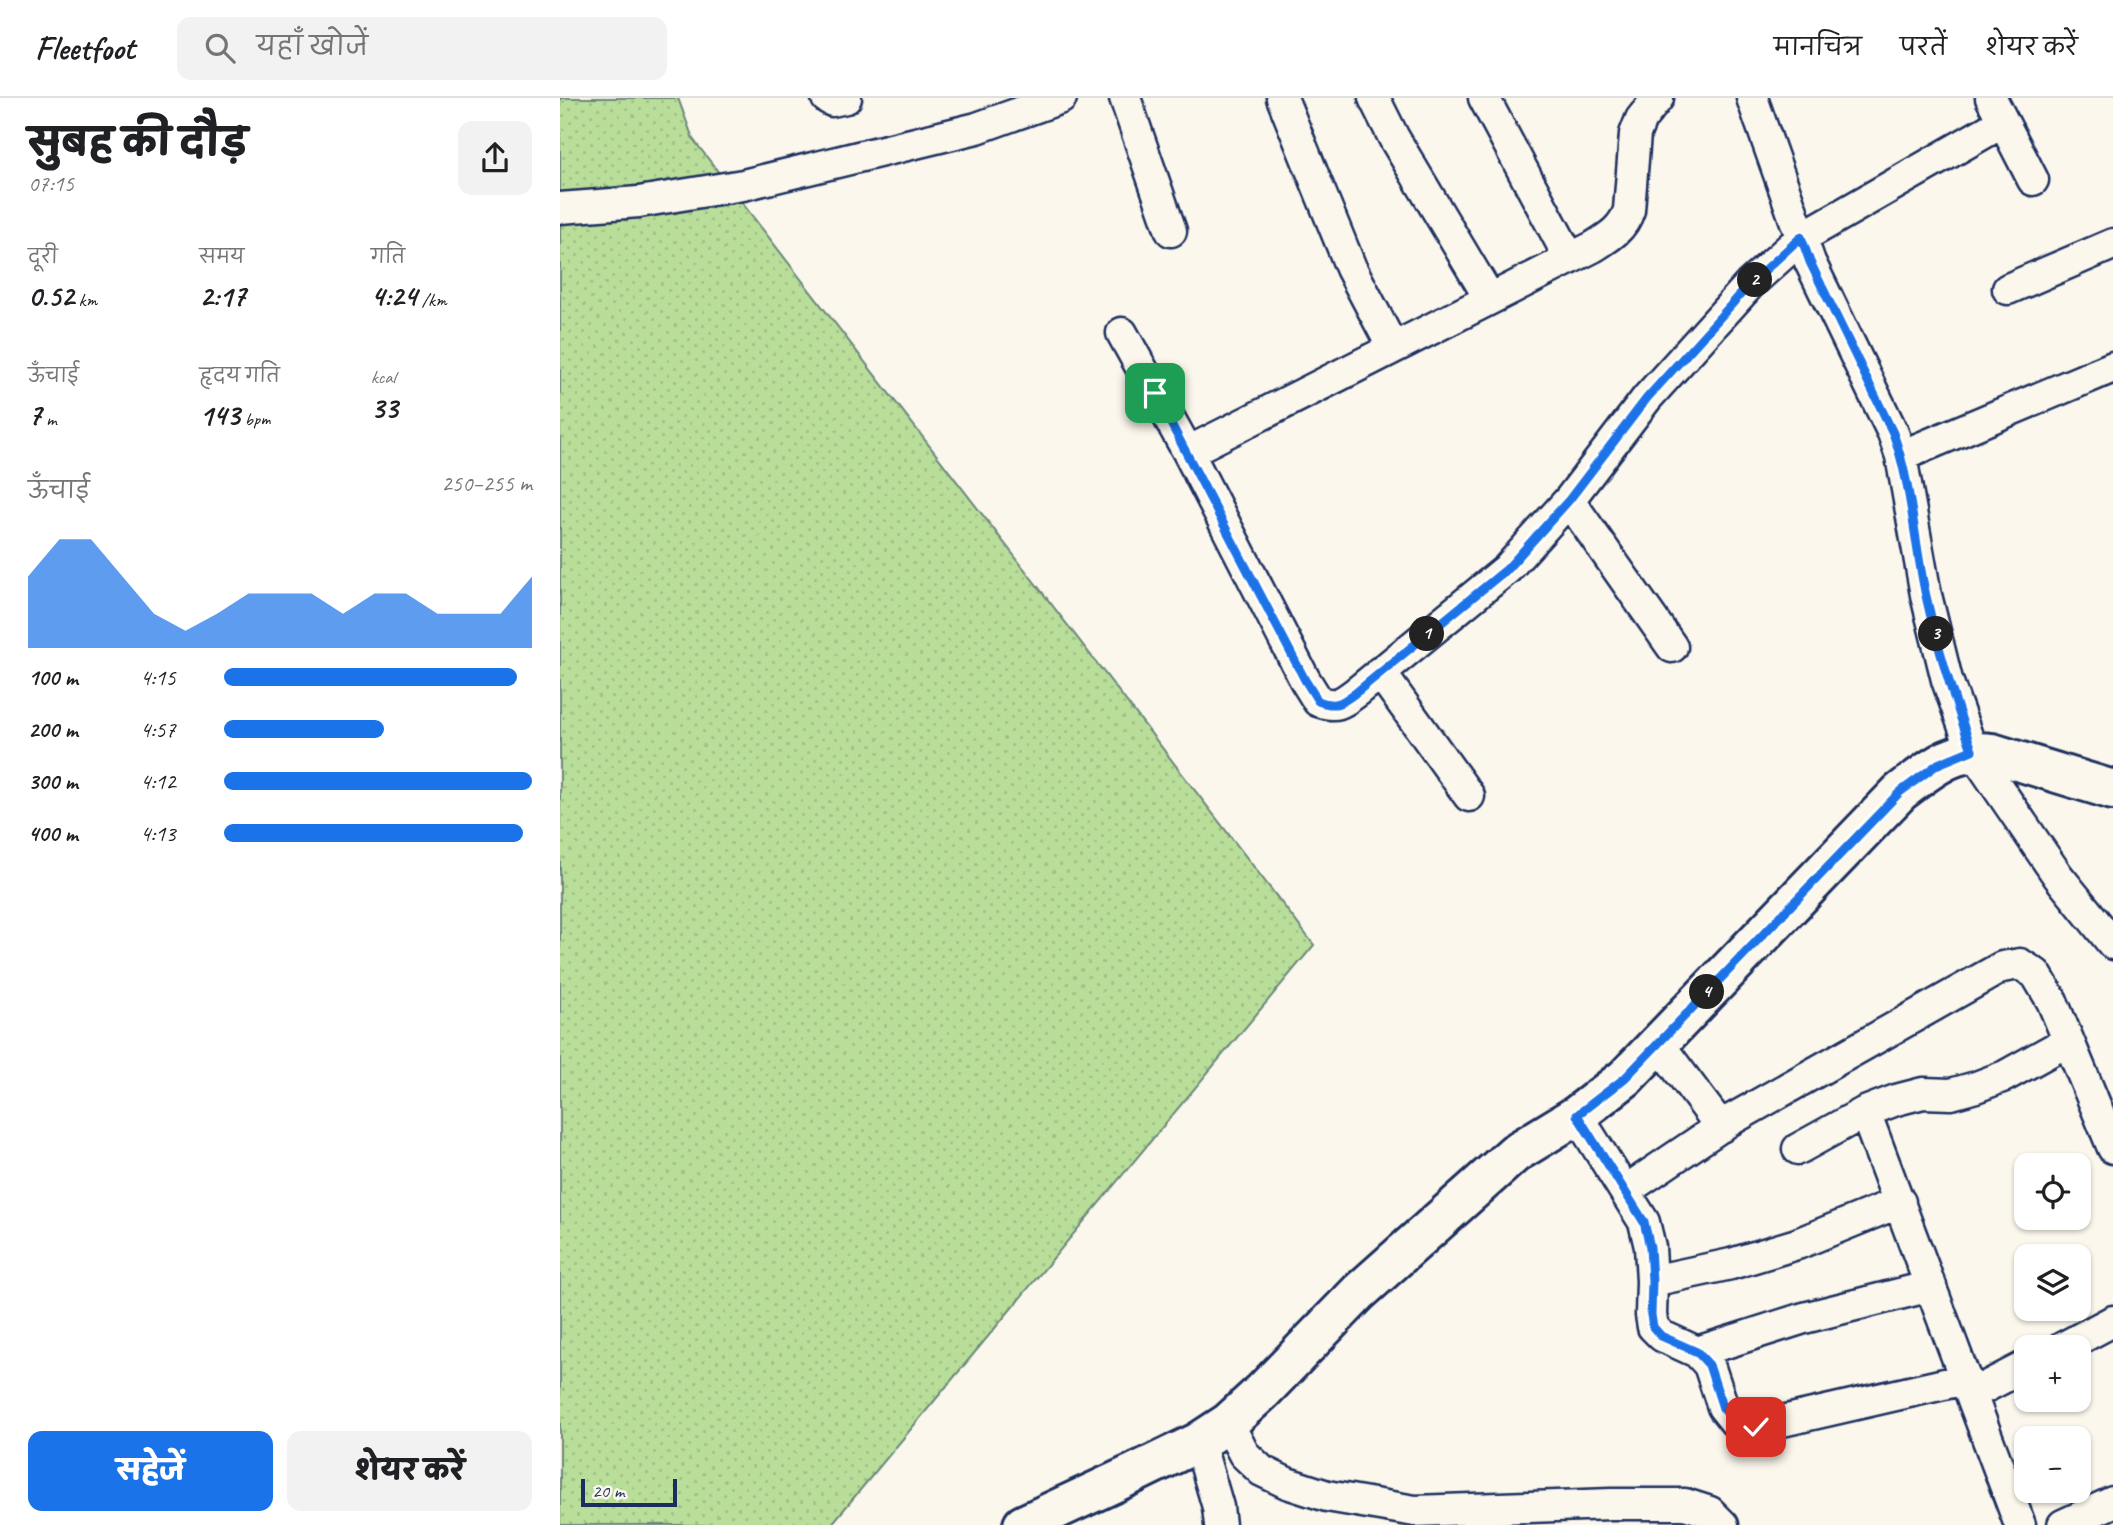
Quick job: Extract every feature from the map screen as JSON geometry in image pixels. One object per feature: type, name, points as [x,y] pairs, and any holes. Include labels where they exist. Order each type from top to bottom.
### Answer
[{"type":"street","points":[[827,98],[832,101],[846,98]]},
{"type":"street","points":[[560,208],[639,202],[743,185],[977,128],[1061,98]]},
{"type":"street","points":[[1125,98],[1171,231]]},
{"type":"street","points":[[1282,98],[1351,268],[1393,348]]},
{"type":"street","points":[[1374,98],[1394,138],[1490,299]]},
{"type":"street","points":[[1484,98],[1570,259]]},
{"type":"street","points":[[1188,452],[1570,259],[1614,234],[1625,221],[1629,210],[1636,134],[1641,119],[1658,98]]},
{"type":"street","points":[[1752,98],[1810,262],[1893,433],[1901,456],[1926,595],[1947,680],[1972,750],[2058,876],[2113,944]]},
{"type":"street","points":[[1122,333],[1188,452],[1318,701],[1331,706],[1343,703],[1507,569],[1569,500],[1647,398],[1750,284],[1801,237],[1997,110],[2033,180]]},
{"type":"street","points":[[2008,289],[2113,244]]},
{"type":"street","points":[[1901,456],[2113,367]]},
{"type":"street","points":[[1569,500],[1672,647]]},
{"type":"street","points":[[1380,672],[1469,796]]},
{"type":"street","points":[[1023,1525],[1213,1432],[1263,1391],[1359,1292],[1515,1153],[1577,1115],[1625,1078],[1900,792],[1938,764],[1972,750],[1992,753],[2113,790]]},
{"type":"street","points":[[1625,1191],[1721,1127],[2002,967],[2020,964],[2036,974],[2052,1001],[2113,1148]]},
{"type":"street","points":[[1798,1149],[1865,1112],[1923,1093],[1951,1094],[1976,1087],[2005,1076],[2068,1041]]},
{"type":"street","points":[[1658,1043],[1721,1127]]},
{"type":"street","points":[[1865,1112],[2020,1525]]},
{"type":"street","points":[[1577,1115],[1644,1222],[1649,1235],[1653,1327],[1661,1336],[1697,1352],[1709,1365],[1723,1408],[1735,1422],[1756,1427],[1969,1386],[2014,1370]]},
{"type":"street","points":[[1652,1281],[1731,1264],[1797,1244],[1900,1202]]},
{"type":"street","points":[[1697,1352],[1793,1321],[1931,1286]]},
{"type":"street","points":[[2087,1335],[2113,1321]]},
{"type":"street","points":[[1213,1432],[1220,1525]]},
{"type":"street","points":[[1213,1432],[1262,1471],[1287,1483],[1327,1496],[1415,1511],[1685,1504],[1710,1512],[1723,1525]]},
{"type":"street","points":[[2063,1525],[2113,1502]]},
{"type":"green space","points":[[560,98],[678,98],[693,139],[1314,945],[831,1525],[560,1525]]},
{"type":"route","points":[[1155,393],[1305,680],[1318,701],[1331,706],[1343,703],[1507,569],[1569,500],[1647,398],[1750,284],[1801,237],[1810,262],[1893,433],[1901,456],[1926,595],[1947,680],[1972,750],[1938,764],[1900,792],[1625,1078],[1577,1115],[1644,1222],[1649,1235],[1653,1327],[1661,1336],[1697,1352],[1709,1365],[1723,1408],[1735,1422],[1756,1427]]}]
